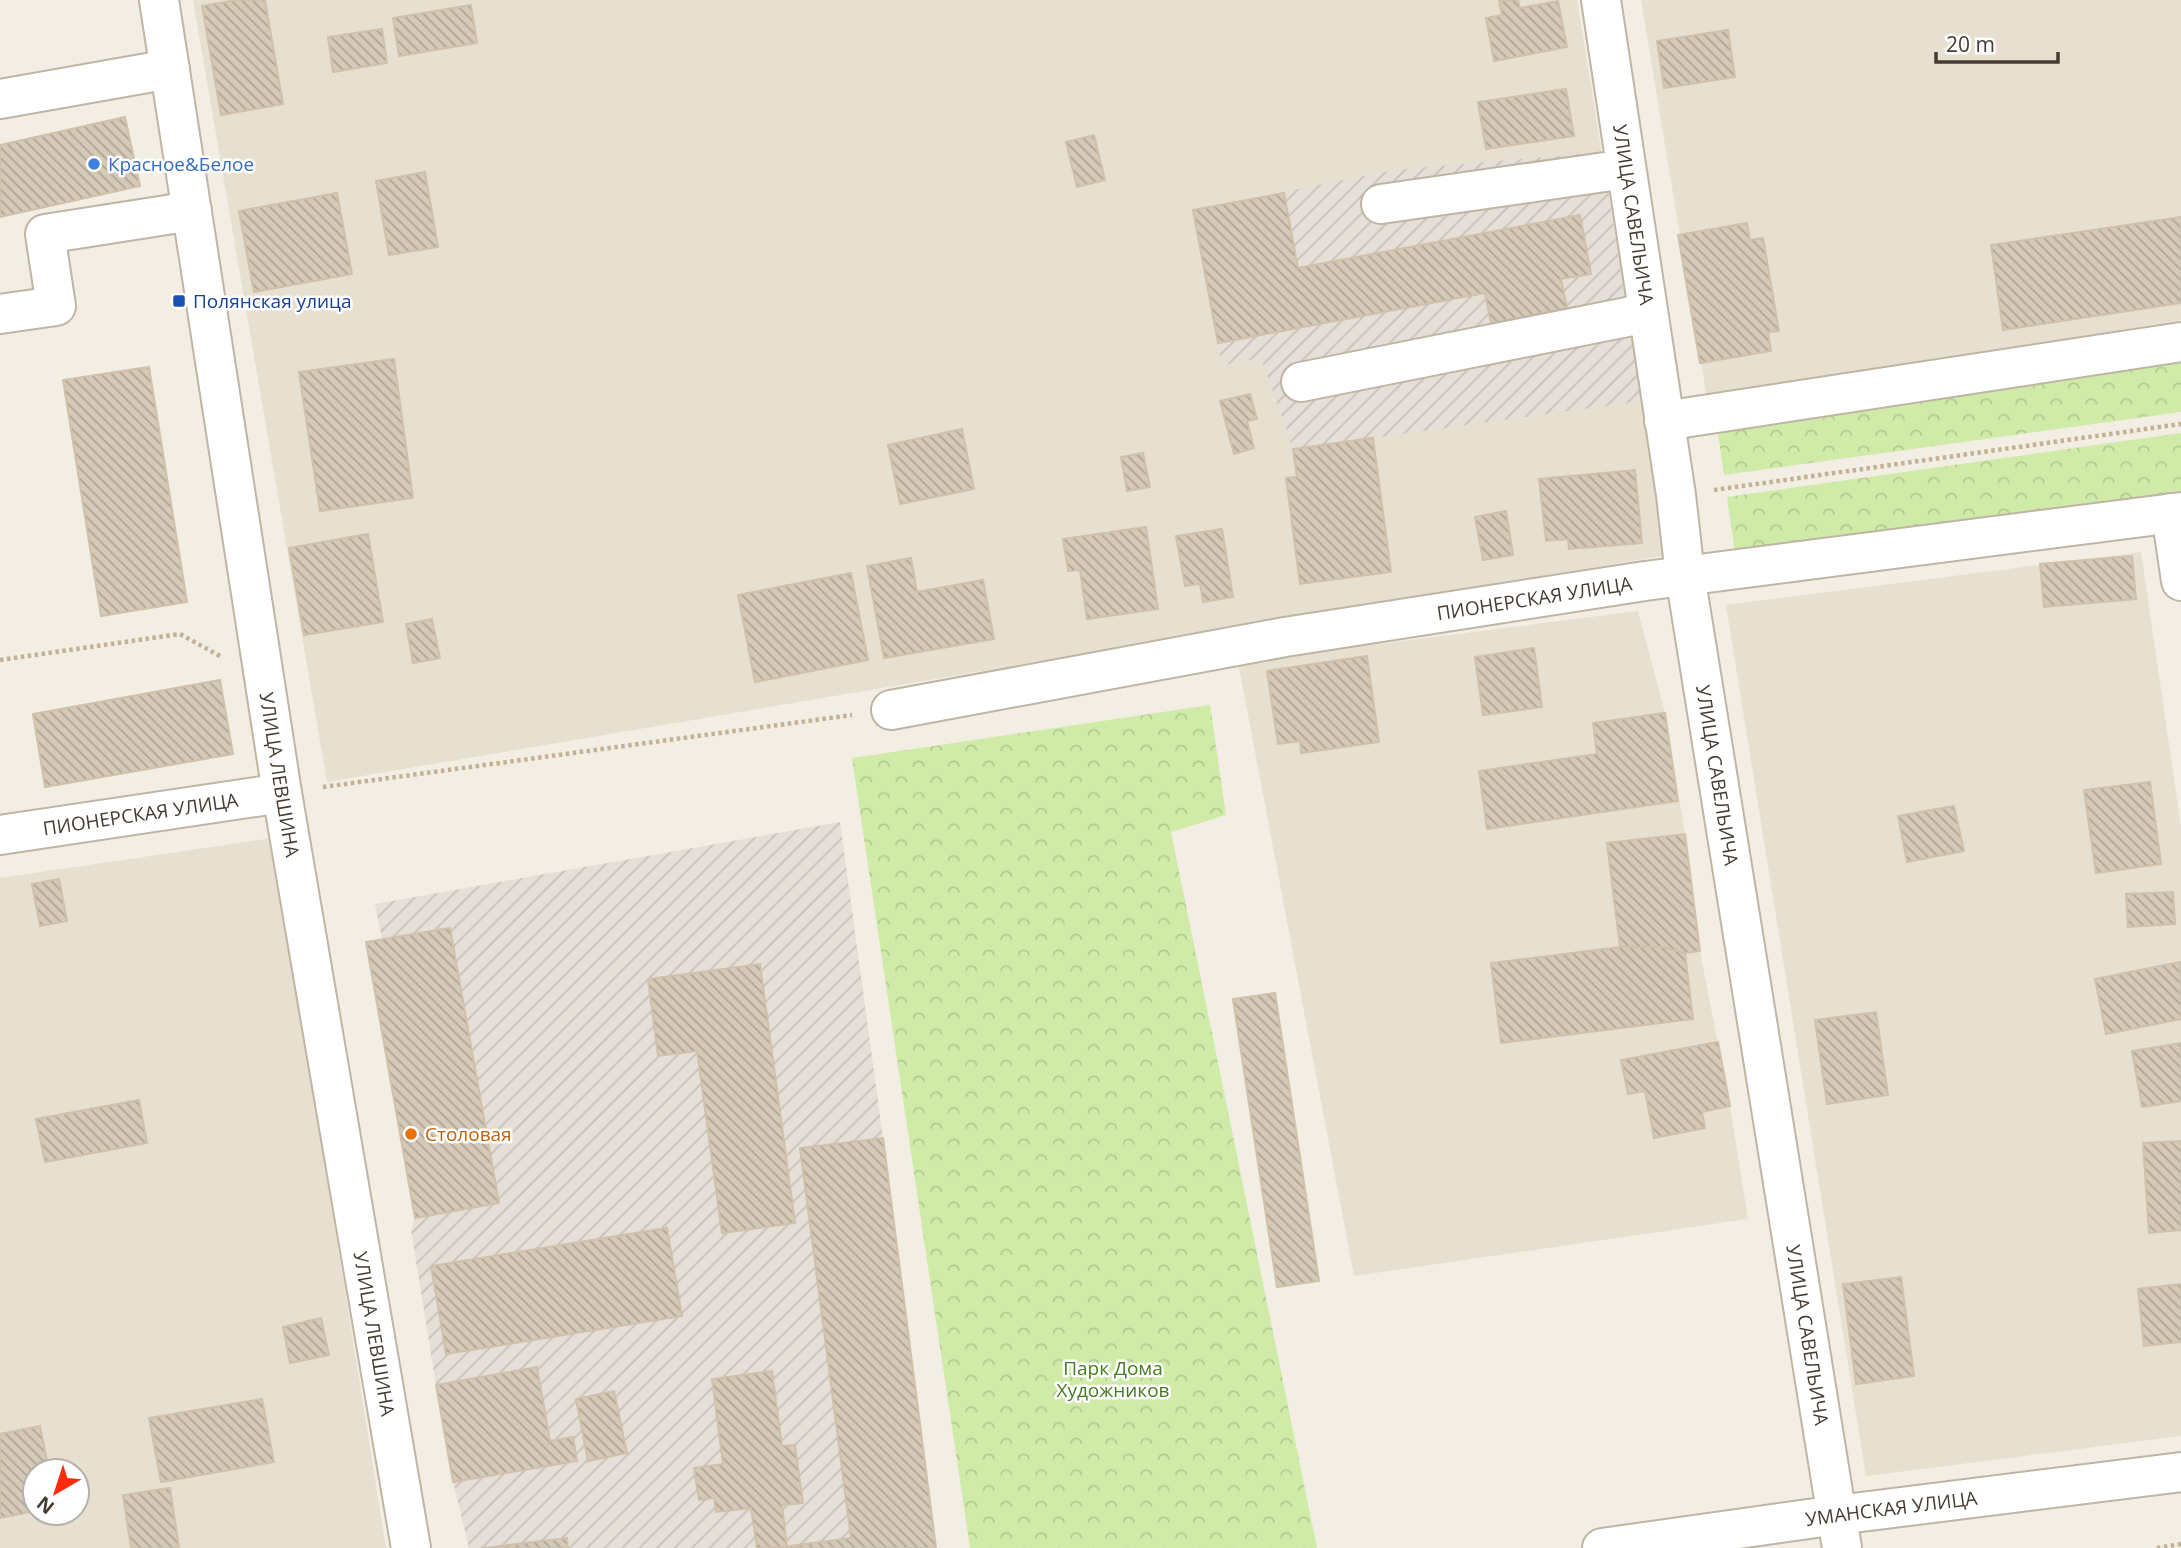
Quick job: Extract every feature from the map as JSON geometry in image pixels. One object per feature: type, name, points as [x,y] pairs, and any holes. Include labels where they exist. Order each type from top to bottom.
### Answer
[{"type":"street","name":"УЛИЦА ЛЕВШИНА","points":[[159,0],[282,793],[411,1548]]},
{"type":"street","name":"УЛИЦА САВЕЛЬИЧА","points":[[1601,0],[1685,575],[1840,1532]]},
{"type":"street","points":[[0,99],[170,69]]},
{"type":"street","points":[[1381,204],[1626,169]]},
{"type":"street","points":[[0,314],[55,306],[45,233],[192,211]]},
{"type":"street","points":[[1301,382],[1647,313]]},
{"type":"street","points":[[1664,421],[2181,342]]},
{"type":"street","points":[[2176,512],[2181,581]]},
{"type":"street","name":"ПИОНЕРСКАЯ УЛИЦА","points":[[891,710],[1285,637],[1685,575],[2176,512]]},
{"type":"street","name":"ПИОНЕРСКАЯ УЛИЦА","points":[[0,835],[282,793]]},
{"type":"street","name":"УМАНСКАЯ УЛИЦА","points":[[1602,1548],[1840,1532],[2181,1472]]},
{"type":"path","points":[[1675,495],[2181,424]]},
{"type":"path","points":[[0,660],[180,634],[264,679]]},
{"type":"path","points":[[282,793],[891,710]]},
{"type":"path","points":[[2157,1548],[2181,1544]]},
{"type":"shaded area","points":[[193,0],[1577,0],[1667,555],[327,782]]},
{"type":"shaded area","points":[[1641,0],[2181,0],[2181,320],[1707,398]]},
{"type":"shaded area","points":[[1602,152],[1641,401],[1293,449],[1261,358],[1222,365],[1193,210],[1394,170]]},
{"type":"shaded area","points":[[2141,552],[2181,827],[2181,1436],[1866,1476],[1726,605]]},
{"type":"shaded area","points":[[1638,611],[1665,713],[1685,834],[1700,951],[1730,1106],[1748,1219],[1354,1276],[1238,662]]},
{"type":"shaded area","points":[[840,822],[936,1548],[469,1548],[453,1482],[436,1385],[411,1230],[415,1218],[366,942],[382,939],[375,904]]},
{"type":"shaded area","points":[[273,838],[386,1548],[0,1548],[0,878]]},
{"type":"green space","points":[[2181,361],[2181,412],[1724,475],[1717,426]]},
{"type":"green space","points":[[2181,433],[2181,491],[1735,553],[1727,497]]},
{"type":"green space","name":"Парк Дома Художников","points":[[1210,705],[1226,815],[1171,832],[1317,1548],[970,1548],[852,758]]},
{"type":"building","points":[[236,0],[265,0],[283,104],[221,115],[202,6]]},
{"type":"building","points":[[1518,0],[1520,8],[1558,1],[1567,47],[1494,61],[1486,18],[1502,15],[1499,1]]},
{"type":"building","points":[[471,5],[477,43],[399,56],[393,18]]},
{"type":"building","points":[[382,29],[387,63],[333,72],[328,37]]},
{"type":"building","points":[[1728,30],[1735,77],[1664,88],[1657,41]]},
{"type":"building","points":[[1566,89],[1574,136],[1486,149],[1478,102]]},
{"type":"building","points":[[125,117],[140,186],[0,217],[0,145]]},
{"type":"building","points":[[1094,135],[1105,180],[1077,187],[1066,142]]},
{"type":"building","points":[[425,172],[438,247],[389,255],[376,181]]},
{"type":"building","points":[[337,193],[352,274],[254,292],[239,211]]},
{"type":"building","points":[[1284,193],[1298,268],[1580,215],[1591,274],[1561,279],[1567,308],[1491,323],[1485,293],[1218,343],[1193,210]]},
{"type":"building","points":[[2181,217],[2181,303],[2003,330],[1991,245]]},
{"type":"building","points":[[1747,223],[1750,240],[1763,238],[1779,331],[1768,332],[1771,351],[1700,363],[1678,235]]},
{"type":"building","points":[[394,359],[413,498],[320,511],[299,372]]},
{"type":"building","points":[[149,367],[187,602],[101,616],[63,380]]},
{"type":"building","points":[[1250,394],[1257,419],[1247,421],[1254,448],[1234,454],[1220,401]]},
{"type":"building","points":[[962,429],[974,489],[900,504],[888,445]]},
{"type":"building","points":[[1373,438],[1391,572],[1300,584],[1286,478],[1297,477],[1293,449]]},
{"type":"building","points":[[1143,453],[1150,487],[1127,491],[1121,457]]},
{"type":"building","points":[[1635,470],[1642,543],[1569,549],[1568,539],[1546,541],[1539,479]]},
{"type":"building","points":[[1506,511],[1513,555],[1483,560],[1475,517]]},
{"type":"building","points":[[1146,527],[1158,609],[1087,619],[1080,570],[1068,571],[1063,539]]},
{"type":"building","points":[[1222,529],[1233,597],[1203,602],[1200,584],[1185,586],[1176,536]]},
{"type":"building","points":[[368,534],[383,622],[304,635],[289,548]]},
{"type":"building","points":[[2132,556],[2136,599],[2044,607],[2040,564]]},
{"type":"building","points":[[911,558],[917,592],[983,580],[994,639],[884,658],[867,566]]},
{"type":"building","points":[[851,573],[868,660],[755,682],[738,595]]},
{"type":"building","points":[[432,619],[440,658],[413,663],[406,624]]},
{"type":"building","points":[[1534,648],[1542,707],[1483,715],[1475,657]]},
{"type":"building","points":[[1367,656],[1379,742],[1301,753],[1300,741],[1278,744],[1267,671]]},
{"type":"building","points":[[220,680],[233,754],[45,787],[33,714]]},
{"type":"building","points":[[1665,713],[1678,801],[1487,829],[1479,771],[1597,754],[1593,723]]},
{"type":"building","points":[[2150,782],[2161,864],[2096,873],[2084,790]]},
{"type":"building","points":[[1954,806],[1964,851],[1907,862],[1898,816]]},
{"type":"building","points":[[1685,834],[1700,951],[1685,953],[1662,947],[1620,947],[1607,843]]},
{"type":"building","points":[[59,879],[67,921],[40,926],[32,884]]},
{"type":"building","points":[[2173,892],[2175,924],[2128,927],[2126,894]]},
{"type":"building","points":[[450,928],[499,1203],[415,1218],[366,942]]},
{"type":"building","points":[[1620,947],[1662,947],[1685,953],[1693,1019],[1501,1043],[1491,963]]},
{"type":"building","points":[[2180,962],[2181,1019],[2106,1034],[2095,979]]},
{"type":"building","points":[[760,964],[795,1223],[722,1233],[697,1051],[658,1056],[648,979]]},
{"type":"building","points":[[1275,993],[1319,1281],[1277,1287],[1233,999]]},
{"type":"building","points":[[1876,1012],[1888,1095],[1827,1104],[1815,1020]]},
{"type":"building","points":[[1718,1042],[1730,1106],[1702,1112],[1705,1128],[1654,1138],[1645,1091],[1628,1094],[1621,1060]]},
{"type":"building","points":[[2181,1043],[2181,1101],[2142,1107],[2132,1051]]},
{"type":"building","points":[[139,1100],[147,1143],[45,1162],[36,1119]]},
{"type":"building","points":[[883,1138],[936,1548],[775,1548],[851,1538],[800,1148]]},
{"type":"building","points":[[2181,1141],[2181,1230],[2149,1233],[2143,1143]]},
{"type":"building","points":[[667,1228],[682,1316],[446,1354],[431,1266]]},
{"type":"building","points":[[1901,1277],[1914,1376],[1856,1384],[1843,1284]]},
{"type":"building","points":[[2181,1284],[2181,1342],[2144,1346],[2138,1289]]},
{"type":"building","points":[[321,1318],[329,1355],[290,1363],[283,1327]]},
{"type":"building","points":[[537,1367],[550,1441],[573,1437],[577,1461],[453,1482],[436,1385]]},
{"type":"building","points":[[772,1371],[782,1446],[795,1445],[803,1503],[782,1505],[787,1547],[757,1548],[751,1508],[716,1512],[714,1498],[699,1500],[694,1468],[723,1464],[712,1379]]},
{"type":"building","points":[[614,1391],[627,1453],[588,1461],[576,1399]]},
{"type":"building","points":[[262,1399],[274,1462],[161,1482],[149,1418]]},
{"type":"building","points":[[40,1426],[46,1457],[21,1457],[21,1514],[0,1518],[0,1434]]},
{"type":"building","points":[[170,1488],[179,1548],[131,1548],[123,1495]]},
{"type":"building","points":[[567,1538],[568,1548],[484,1548]]},
{"type":"place","name":"Красное&Белое","points":[[94,164]]},
{"type":"place","name":"Полянская улица","points":[[179,301]]},
{"type":"place","name":"Столовая","points":[[411,1134]]}]
